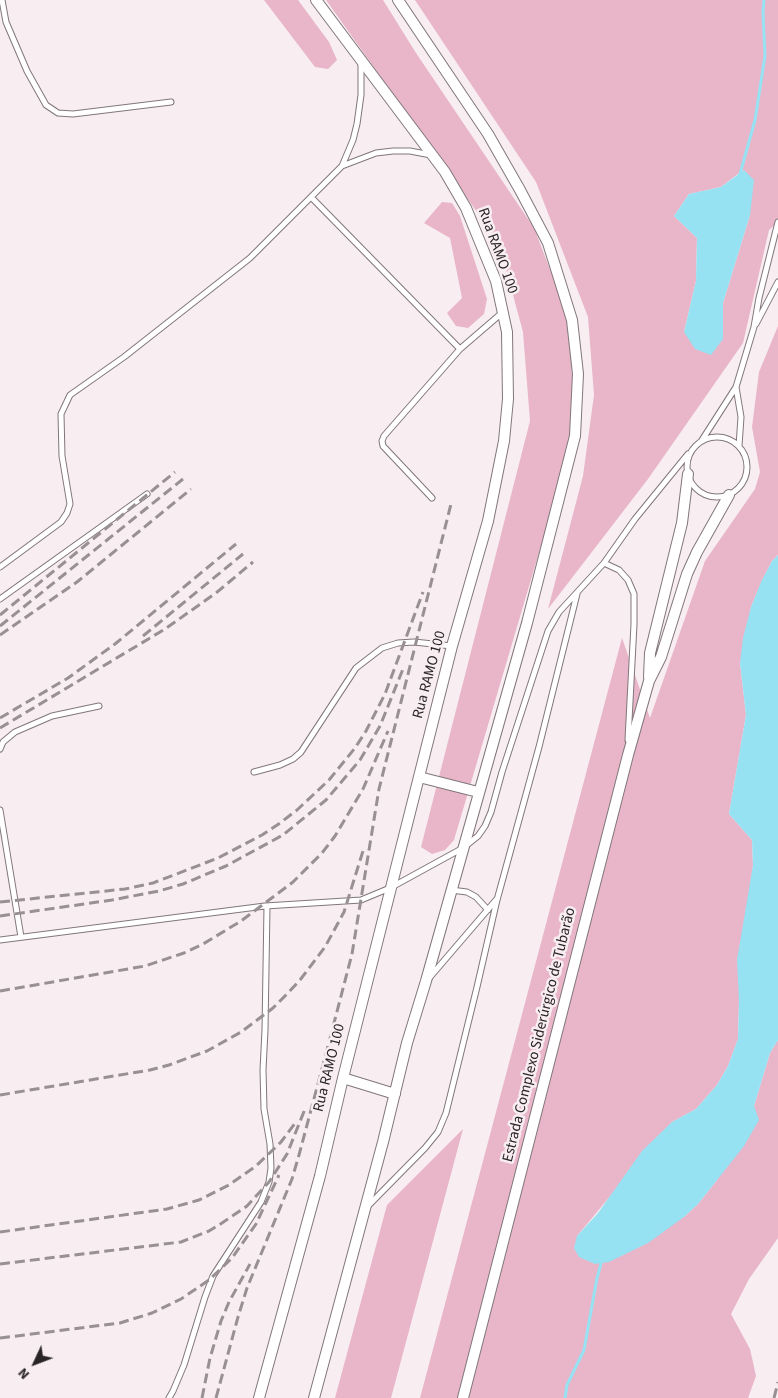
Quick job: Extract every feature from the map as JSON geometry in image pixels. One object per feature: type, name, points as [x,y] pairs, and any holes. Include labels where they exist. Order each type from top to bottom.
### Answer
[{"type":"street","name":"Rua RAMO 100","points":[[259,1398],[320,1176],[390,888],[452,646],[488,521],[504,441],[508,399],[508,332],[496,281],[466,208],[433,155],[316,0]]},
{"type":"street","points":[[314,1398],[407,1043],[527,623],[575,436],[577,365],[572,320],[548,243],[488,134],[398,0]]},
{"type":"street","name":"Estrada Complexo Siderúrgico de Tubarão","points":[[649,681],[650,652],[682,523],[688,474]]},
{"type":"street","name":"Estrada Complexo Siderúrgico de Tubarão","points":[[463,1398],[628,755],[649,681],[661,657],[687,574],[729,495]]},
{"type":"street","points":[[419,777],[478,792]]},
{"type":"street","points":[[343,1078],[395,1094]]},
{"type":"lane","points":[[2,0],[6,22],[27,71],[46,105],[58,113],[72,114],[171,102]]},
{"type":"lane","points":[[0,568],[61,522],[67,513],[70,504],[62,456],[61,414],[70,395],[124,357],[250,258],[342,166],[353,140],[357,124],[361,95],[362,61]]},
{"type":"lane","points":[[342,166],[376,154],[393,151],[410,151],[433,155]]},
{"type":"lane","points":[[311,197],[460,349]]},
{"type":"lane","name":"Estrada Complexo Siderúrgico de Tubarão","points":[[688,474],[689,456],[693,448],[702,440],[736,387],[754,327],[758,298],[778,222]]},
{"type":"lane","points":[[754,327],[778,282]]},
{"type":"lane","points":[[432,498],[384,446],[382,440],[460,349],[503,312]]},
{"type":"lane","name":"Estrada Complexo Siderúrgico de Tubarão","points":[[729,495],[739,488],[745,478],[748,467],[746,456],[739,446],[741,417],[736,387]]},
{"type":"lane","points":[[702,440],[721,436],[739,446]]},
{"type":"lane","points":[[0,940],[267,906],[361,900],[390,888],[463,848],[478,836],[492,812],[502,772],[548,631],[560,612],[604,563],[635,520],[693,448]]},
{"type":"lane","points":[[688,474],[694,486],[704,494],[717,497],[729,495]]},
{"type":"lane","points":[[0,599],[147,494]]},
{"type":"lane","points":[[604,563],[618,570],[628,580],[634,594],[628,755]]},
{"type":"lane","points":[[365,1209],[425,1148],[438,1132],[446,1113],[478,987],[497,900],[539,747],[577,592]]},
{"type":"lane","points":[[254,772],[280,765],[293,759],[301,752],[356,668],[382,648],[398,643],[414,642],[452,646]]},
{"type":"lane","points":[[0,749],[3,742],[14,732],[52,716],[99,706]]},
{"type":"lane","points":[[0,810],[21,937]]},
{"type":"lane","points":[[452,890],[467,892],[476,897],[488,910]]},
{"type":"lane","points":[[426,981],[497,900]]},
{"type":"lane","points":[[169,1398],[184,1365],[213,1276],[261,1202],[269,1182],[271,1168],[270,1144],[264,1109],[262,1070],[266,1014],[267,906]]},
{"type":"shaded area","points":[[264,0],[298,0],[329,42],[337,60],[328,69],[315,67]]},
{"type":"shaded area","points":[[326,0],[383,0],[416,53],[534,228],[570,321],[574,434],[454,840],[445,850],[432,854],[421,847],[530,421],[523,332],[499,243]]},
{"type":"shaded area","points":[[415,0],[778,0],[778,222],[769,230],[743,343],[648,479],[548,609],[583,476],[594,395],[588,317],[536,182]],"holes":[[[743,170],[750,215],[723,303],[723,339],[684,332],[696,281],[697,238],[674,216],[689,194],[721,187]]]},
{"type":"shaded area","points":[[442,202],[452,203],[460,216],[487,299],[484,314],[468,328],[456,326],[447,313],[462,298],[450,238],[424,223]]},
{"type":"shaded area","points":[[778,326],[778,555],[772,561],[751,607],[740,663],[746,715],[729,814],[752,840],[753,865],[739,1001],[738,1039],[728,1066],[717,1085],[696,1109],[672,1122],[577,1236],[684,1217],[698,1204],[717,1180],[754,1106],[770,1053],[778,1040],[778,1238],[749,1279],[731,1314],[750,1349],[756,1376],[748,1398],[420,1398],[622,638],[650,718],[705,561],[755,489],[760,472],[752,427],[759,372]]},
{"type":"shaded area","points":[[463,1129],[391,1398],[335,1398],[387,1205]]},
{"type":"water","points":[[744,170],[754,180],[750,215],[723,303],[723,339],[711,355],[695,349],[684,332],[696,281],[697,238],[674,216],[689,194],[721,187]]},
{"type":"water","points":[[778,555],[778,1040],[770,1053],[754,1106],[759,1120],[744,1146],[698,1204],[684,1217],[648,1243],[609,1262],[595,1264],[579,1257],[574,1248],[577,1236],[598,1213],[642,1151],[672,1122],[696,1109],[717,1085],[728,1066],[738,1039],[737,960],[753,865],[752,840],[729,814],[746,715],[740,663],[743,638],[751,607],[761,582],[772,561]]},
{"type":"waterway","points":[[740,174],[755,120],[765,56],[764,0]]},
{"type":"waterway","points":[[565,1398],[567,1385],[584,1350],[602,1260]]},
{"type":"railway","points":[[0,615],[175,472]]},
{"type":"railway","points":[[0,626],[183,479]]},
{"type":"railway","points":[[0,635],[77,582],[191,489]]},
{"type":"railway","points":[[216,1398],[247,1288],[292,1179],[327,1050],[352,954],[379,789],[451,504]]},
{"type":"railway","points":[[0,718],[68,678],[115,644],[236,544]]},
{"type":"railway","points":[[143,636],[243,554]]},
{"type":"railway","points":[[0,728],[165,629],[216,593],[253,562]]},
{"type":"railway","points":[[0,902],[125,889],[153,883],[218,858],[262,835],[280,823],[329,780],[366,731],[385,694],[423,592]]},
{"type":"railway","points":[[0,916],[112,900],[159,891],[183,884],[226,866],[283,835],[326,800],[360,760],[380,726],[403,669]]},
{"type":"railway","points":[[0,991],[145,966],[184,953],[241,921],[293,882],[322,853],[335,836],[363,789],[388,731]]},
{"type":"railway","points":[[0,1095],[150,1070],[207,1051],[241,1032],[273,1008],[287,994],[325,947],[344,912],[363,851]]},
{"type":"railway","points":[[0,1264],[181,1242],[209,1231],[247,1206],[269,1182],[287,1154],[305,1109]]},
{"type":"railway","points":[[0,1232],[167,1209],[199,1200],[229,1185],[256,1166],[281,1142],[296,1122]]},
{"type":"railway","points":[[0,1338],[120,1323],[152,1313],[181,1299],[209,1280],[232,1258],[256,1224],[279,1175]]},
{"type":"railway","points":[[202,1398],[210,1358],[221,1321],[250,1264]]},
{"type":"railway","points":[[774,1398],[778,1382]]}]
